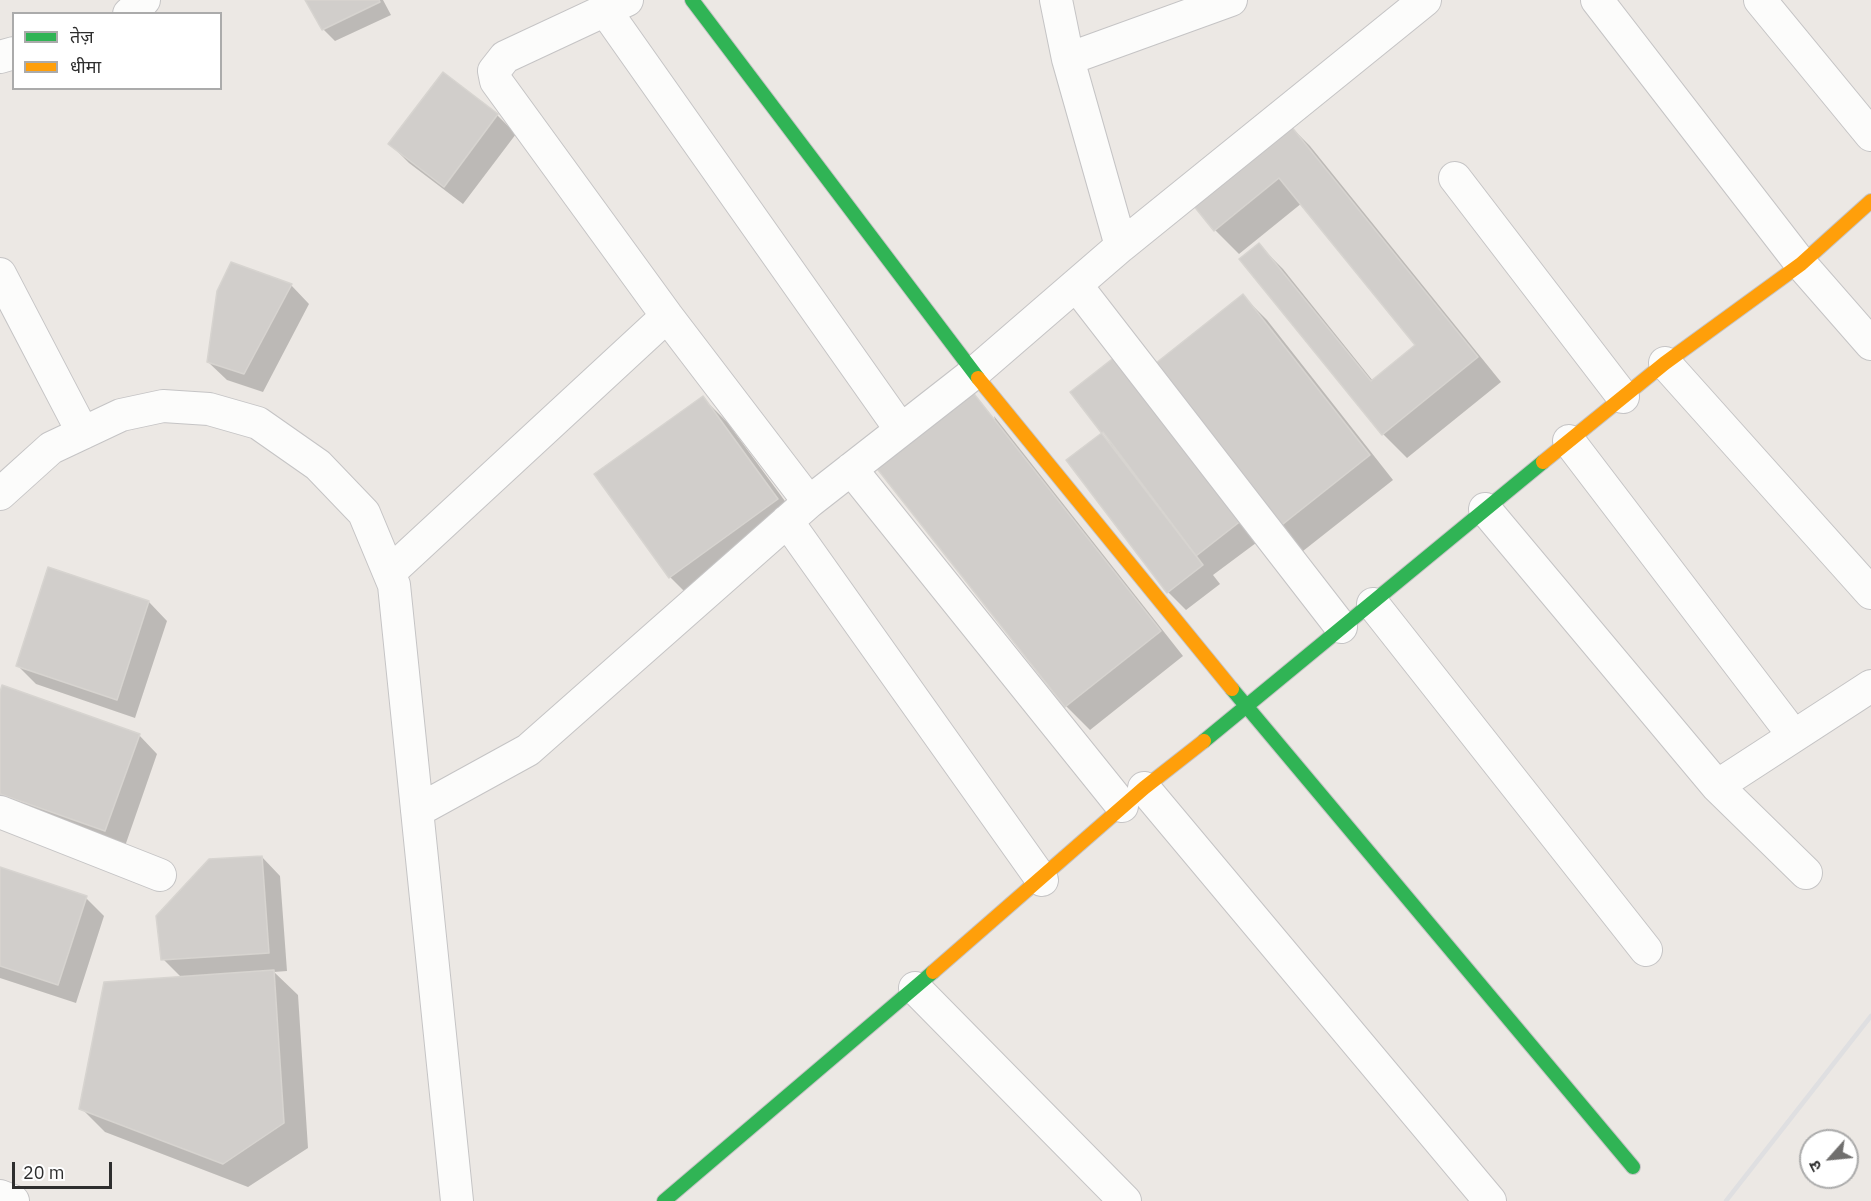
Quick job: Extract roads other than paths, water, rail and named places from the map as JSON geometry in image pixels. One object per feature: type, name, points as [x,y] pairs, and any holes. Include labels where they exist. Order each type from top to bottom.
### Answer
[{"type":"street","points":[[131,12],[144,0]]},
{"type":"street","points":[[692,0],[974,373],[1247,707],[1633,1167]]},
{"type":"street","points":[[1056,0],[1068,59],[1121,246]]},
{"type":"street","points":[[1068,59],[1171,10],[1231,0]]},
{"type":"street","points":[[417,811],[528,750],[798,512],[974,373],[1121,246],[1425,0]]},
{"type":"street","points":[[1597,0],[1801,264],[1871,344]]},
{"type":"street","points":[[1760,0],[1871,135]]},
{"type":"street","points":[[901,430],[598,8],[505,57],[494,71],[496,81],[667,316],[1042,880]]},
{"type":"street","points":[[1455,178],[1623,397]]},
{"type":"street","points":[[664,1201],[1042,880],[1133,797],[1247,707],[1341,627],[1373,604],[1485,508],[1665,363],[1801,264],[1871,201]]},
{"type":"street","points":[[0,274],[83,433]]},
{"type":"street","points":[[1076,285],[1341,627]]},
{"type":"street","points":[[389,573],[667,316]]},
{"type":"street","points":[[1665,363],[1871,593]]},
{"type":"street","points":[[0,494],[51,448],[121,415],[163,406],[209,409],[258,423],[318,465],[364,513],[394,585],[457,1201]]},
{"type":"street","points":[[1569,441],[1794,736]]},
{"type":"street","points":[[851,469],[1133,797],[1490,1201]]},
{"type":"street","points":[[1485,508],[1717,786],[1806,873]]},
{"type":"street","points":[[1373,604],[1646,950]]},
{"type":"street","points":[[1717,786],[1871,686]]},
{"type":"street","points":[[0,812],[160,875]]},
{"type":"street","points":[[915,988],[1125,1201]]},
{"type":"street","points":[[0,1196],[13,1201]]},
{"type":"railway","points":[[1726,1201],[1871,1016]]}]
